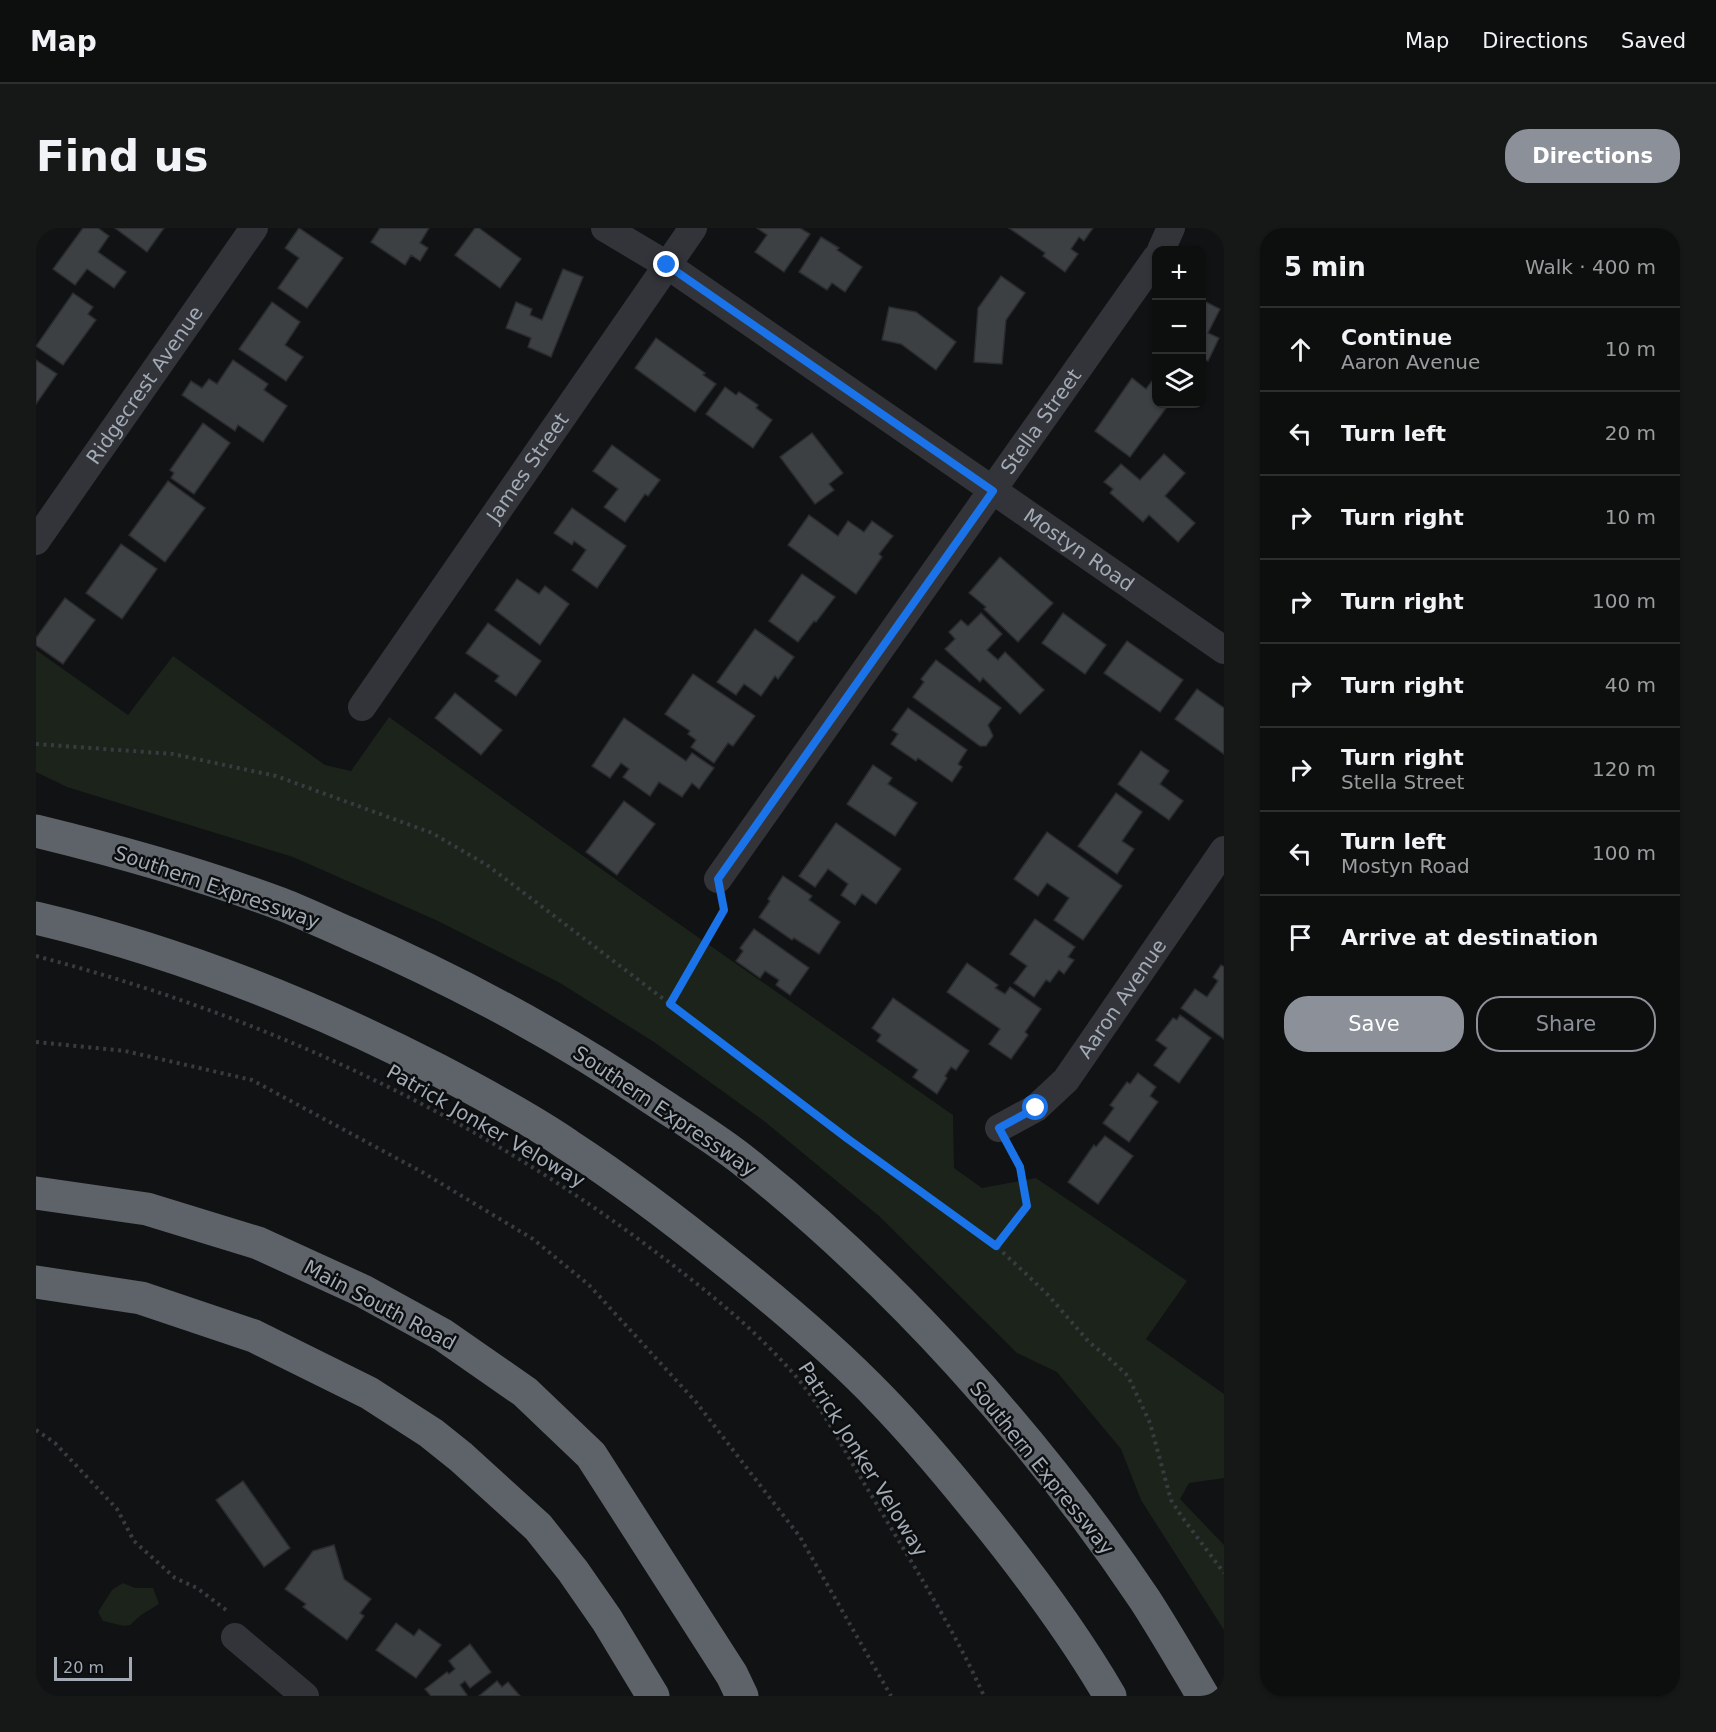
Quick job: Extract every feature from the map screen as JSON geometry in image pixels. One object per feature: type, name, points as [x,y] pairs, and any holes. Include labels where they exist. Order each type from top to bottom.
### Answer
[{"type":"highway","name":"Southern Expressway","points":[[36,831],[177,869],[271,901],[390,952],[510,1011],[610,1070],[738,1156],[844,1246],[940,1344],[1009,1419],[1086,1517],[1145,1601],[1203,1696]]},
{"type":"highway","points":[[36,918],[84,929],[187,962],[272,992],[375,1037],[479,1092],[567,1144],[686,1228],[789,1312],[880,1398],[952,1478],[1021,1563],[1110,1696]]},
{"type":"highway","name":"Main South Road","points":[[36,1193],[147,1209],[258,1243],[363,1291],[443,1335],[525,1392],[591,1455],[732,1675],[742,1696]]},
{"type":"highway","points":[[36,1282],[141,1298],[254,1336],[369,1394],[430,1433],[461,1457],[538,1527],[573,1571],[607,1620],[653,1696]]},
{"type":"street","name":"Ridgecrest Avenue","points":[[36,541],[254,228]]},
{"type":"street","name":"Mostyn Road","points":[[605,228],[667,265],[1224,650]]},
{"type":"street","name":"James Street","points":[[362,707],[693,228]]},
{"type":"street","points":[[1163,246],[1171,228]]},
{"type":"street","name":"Stella Street","points":[[718,879],[1152,264]]},
{"type":"street","name":"Aaron Avenue","points":[[999,1128],[1036,1108],[1066,1080],[1224,850]]},
{"type":"street","points":[[244,1644],[305,1696]]},
{"type":"path","points":[[36,744],[173,754],[264,774],[432,833],[487,865],[848,1139],[996,1246],[1048,1295],[1089,1342],[1128,1376],[1150,1423],[1172,1500],[1224,1573]]},
{"type":"path","points":[[670,1004],[724,910],[718,879]]},
{"type":"path","name":"Patrick Jonker Veloway","points":[[36,956],[104,974],[214,1011],[302,1046],[373,1078],[523,1160],[595,1207],[675,1267],[763,1341],[795,1374],[831,1428],[962,1647],[984,1696]]},
{"type":"path","points":[[36,1042],[125,1051],[252,1080],[422,1172],[533,1239],[589,1286],[696,1402],[800,1538],[891,1696]]},
{"type":"path","points":[[996,1246],[1027,1206],[1020,1167],[999,1128]]},
{"type":"path","points":[[36,1430],[55,1443],[117,1509],[134,1541],[175,1578],[197,1588],[232,1615],[244,1644]]},
{"type":"shaded area","points":[[36,650],[128,715],[173,656],[325,765],[351,771],[389,717],[642,898],[953,1115],[954,1168],[982,1188],[1036,1178],[1187,1281],[1146,1339],[1224,1394],[1224,1478],[1189,1483],[1180,1499],[1224,1545],[1224,1630],[1141,1500],[1121,1449],[1057,1372],[1017,1353],[879,1216],[764,1121],[654,1042],[560,983],[438,921],[293,857],[67,787],[36,772]]},
{"type":"shaded area","points":[[123,1583],[135,1588],[153,1588],[159,1604],[130,1625],[124,1626],[103,1621],[98,1612],[112,1590]]},
{"type":"building","points":[[83,228],[98,228],[109,236],[98,252],[126,272],[114,288],[87,269],[75,285],[53,269]]},
{"type":"building","points":[[115,228],[164,228],[147,252]]},
{"type":"building","points":[[299,228],[343,258],[307,308],[278,288],[299,258],[285,248]]},
{"type":"building","points":[[380,228],[429,228],[420,243],[428,248],[420,261],[411,255],[405,265],[371,242]]},
{"type":"building","points":[[475,228],[479,228],[521,259],[500,288],[455,255]]},
{"type":"building","points":[[757,228],[800,228],[810,234],[784,272],[755,252],[767,235]]},
{"type":"building","points":[[1009,228],[1093,228],[1084,241],[1079,237],[1071,249],[1078,254],[1065,272],[1043,256],[1045,253]]},
{"type":"building","points":[[821,237],[862,267],[845,292],[832,283],[827,290],[799,272]]},
{"type":"building","points":[[563,269],[583,277],[551,357],[528,347],[531,338],[506,328],[516,302],[532,309],[530,315],[542,320]]},
{"type":"building","points":[[1001,276],[1025,293],[1006,320],[1002,364],[974,362],[978,308]]},
{"type":"building","points":[[73,293],[93,307],[88,314],[96,320],[63,365],[36,346]]},
{"type":"building","points":[[272,302],[300,322],[285,345],[303,357],[286,381],[239,349]]},
{"type":"building","points":[[1206,302],[1220,309],[1208,333],[1219,338],[1208,361],[1206,360]]},
{"type":"building","points":[[889,307],[916,312],[956,342],[936,370],[901,344],[882,340]]},
{"type":"building","points":[[656,338],[705,373],[703,375],[716,384],[695,412],[635,368]]},
{"type":"building","points":[[36,360],[57,374],[36,404]]},
{"type":"building","points":[[233,360],[268,384],[264,390],[287,406],[263,442],[238,425],[235,431],[182,395],[191,381],[202,388],[209,379],[217,384]]},
{"type":"building","points":[[1132,378],[1146,389],[1152,381],[1152,408],[1166,408],[1130,457],[1095,431]]},
{"type":"building","points":[[725,387],[736,395],[739,392],[758,405],[756,408],[772,420],[753,448],[706,414]]},
{"type":"building","points":[[203,423],[230,443],[194,494],[171,478],[174,473],[170,470]]},
{"type":"building","points":[[812,433],[843,473],[829,484],[834,490],[815,504],[780,457]]},
{"type":"building","points":[[612,445],[660,480],[648,496],[645,494],[625,522],[604,507],[618,489],[593,471]]},
{"type":"building","points":[[1164,454],[1185,473],[1165,496],[1195,523],[1178,542],[1149,515],[1143,522],[1110,493],[1113,489],[1104,482],[1121,464],[1140,480]]},
{"type":"building","points":[[168,481],[205,508],[165,562],[129,535]]},
{"type":"building","points":[[572,508],[626,546],[597,588],[572,570],[586,550],[574,541],[572,545],[554,533]]},
{"type":"building","points":[[809,515],[838,536],[848,521],[864,532],[872,521],[893,536],[879,554],[882,557],[856,594],[788,545]]},
{"type":"building","points":[[121,544],[157,569],[122,619],[86,593]]},
{"type":"building","points":[[1000,557],[1053,603],[1018,642],[984,609],[986,607],[969,593]]},
{"type":"building","points":[[802,574],[835,597],[798,642],[769,621]]},
{"type":"building","points":[[517,579],[539,594],[545,586],[569,604],[540,645],[495,610]]},
{"type":"building","points":[[65,598],[95,620],[63,664],[36,645],[36,638]]},
{"type":"building","points":[[981,613],[1002,634],[987,650],[998,660],[1005,652],[1044,690],[1020,714],[983,678],[980,682],[945,649],[955,639],[949,632],[961,620],[968,626]]},
{"type":"building","points":[[1063,613],[1106,645],[1085,674],[1042,643]]},
{"type":"building","points":[[488,623],[541,661],[516,696],[495,681],[499,676],[466,653]]},
{"type":"building","points":[[755,629],[794,657],[778,679],[775,676],[761,696],[744,684],[736,695],[717,682]]},
{"type":"building","points":[[1127,641],[1183,680],[1160,712],[1104,673]]},
{"type":"building","points":[[936,660],[1001,708],[988,725],[993,736],[986,746],[980,746],[913,697],[924,682],[921,679]]},
{"type":"building","points":[[693,674],[755,716],[733,746],[728,743],[714,763],[691,747],[696,740],[688,734],[690,731],[665,714]]},
{"type":"building","points":[[1197,689],[1224,708],[1224,754],[1175,719]]},
{"type":"building","points":[[455,693],[502,730],[481,755],[435,718]]},
{"type":"building","points":[[908,708],[967,750],[958,764],[962,767],[952,782],[918,758],[916,761],[891,744],[898,734],[892,730]]},
{"type":"building","points":[[624,718],[686,761],[692,753],[714,768],[699,789],[692,783],[682,797],[659,782],[650,796],[623,777],[629,769],[621,763],[610,778],[592,766]]},
{"type":"building","points":[[1141,751],[1169,771],[1160,784],[1183,801],[1169,820],[1118,784]]},
{"type":"building","points":[[873,765],[892,778],[888,784],[917,803],[895,836],[847,804]]},
{"type":"building","points":[[1116,793],[1142,812],[1122,841],[1134,849],[1117,874],[1078,846]]},
{"type":"building","points":[[624,801],[655,824],[617,875],[586,852]]},
{"type":"building","points":[[836,823],[901,869],[876,904],[862,894],[855,905],[841,895],[848,884],[828,869],[815,887],[799,876]]},
{"type":"building","points":[[1047,832],[1122,886],[1083,940],[1054,920],[1069,898],[1047,883],[1038,896],[1014,879]]},
{"type":"building","points":[[783,876],[812,896],[809,900],[840,922],[819,954],[794,938],[792,940],[759,917]]},
{"type":"building","points":[[1035,919],[1075,947],[1068,957],[1074,960],[1064,974],[1059,970],[1050,982],[1046,980],[1034,997],[1014,983],[1027,966],[1010,954]]},
{"type":"building","points":[[754,929],[809,968],[790,995],[776,985],[779,980],[765,971],[760,978],[736,961],[743,951],[740,948]]},
{"type":"building","points":[[967,963],[998,985],[995,988],[1005,994],[1010,987],[1041,1009],[1025,1032],[1028,1035],[1011,1059],[989,1044],[1000,1029],[947,992]]},
{"type":"building","points":[[1221,965],[1224,967],[1224,1039],[1181,1008],[1195,989],[1207,997],[1218,981],[1213,977]]},
{"type":"building","points":[[893,998],[969,1051],[956,1070],[951,1067],[937,1094],[913,1077],[918,1070],[877,1041],[881,1035],[872,1028]]},
{"type":"building","points":[[1180,1015],[1211,1038],[1179,1083],[1154,1065],[1167,1048],[1156,1040],[1173,1018],[1177,1020]]},
{"type":"building","points":[[1138,1073],[1156,1087],[1150,1096],[1158,1102],[1129,1142],[1103,1123],[1114,1108],[1110,1105],[1127,1082],[1130,1084]]},
{"type":"building","points":[[1105,1136],[1133,1156],[1098,1204],[1068,1182],[1094,1145],[1096,1147]]},
{"type":"building","points":[[243,1481],[290,1548],[264,1567],[216,1500]]},
{"type":"building","points":[[334,1545],[344,1579],[371,1599],[360,1613],[364,1616],[347,1640],[303,1607],[306,1604],[285,1589],[313,1551]]},
{"type":"building","points":[[396,1623],[414,1636],[419,1629],[441,1645],[416,1678],[376,1650]]},
{"type":"building","points":[[470,1644],[491,1672],[470,1688],[465,1681],[460,1685],[466,1696],[431,1696],[425,1689],[447,1672],[449,1674],[455,1669],[449,1661]]},
{"type":"building","points":[[497,1681],[502,1687],[508,1682],[520,1696],[479,1696]]},
{"type":"route","points":[[667,265],[993,491],[718,879],[724,910],[670,1004],[848,1139],[996,1246],[1027,1206],[1020,1167],[999,1128],[1036,1108]]}]
